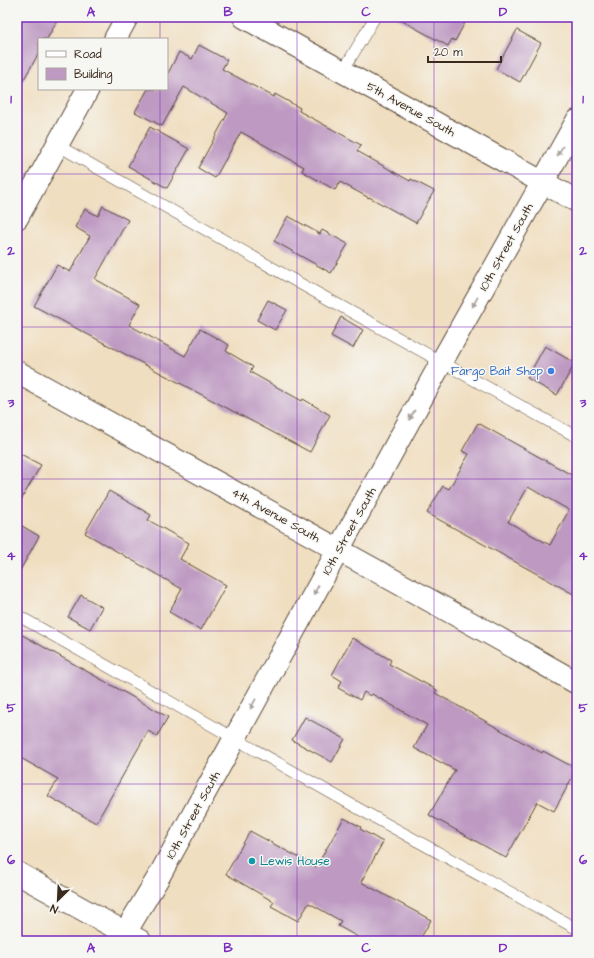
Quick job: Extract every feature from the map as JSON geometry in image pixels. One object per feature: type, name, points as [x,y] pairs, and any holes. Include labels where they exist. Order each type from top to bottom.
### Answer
[{"type":"street","points":[[116,38],[127,17]]},
{"type":"street","name":"5th Avenue South","points":[[244,17],[577,201]]},
{"type":"street","points":[[17,218],[87,90]]},
{"type":"street","name":"10th Street South","points":[[129,938],[158,878],[234,738],[441,363],[577,121]]},
{"type":"street","name":"4th Avenue South","points":[[17,372],[577,683]]},
{"type":"street","points":[[17,873],[129,938]]},
{"type":"lane","points":[[343,71],[375,17]]},
{"type":"lane","points":[[57,145],[441,363],[577,438]]},
{"type":"lane","points":[[17,615],[361,810],[577,929]]},
{"type":"building","points":[[17,17],[59,17],[48,38],[38,38],[38,55],[17,91]]},
{"type":"building","points":[[395,17],[468,17],[455,41],[452,39],[448,46]]},
{"type":"building","points":[[517,30],[541,43],[520,82],[496,69]]},
{"type":"building","points":[[199,45],[227,60],[222,69],[274,97],[275,94],[300,108],[299,111],[361,145],[357,151],[410,181],[411,179],[434,191],[416,223],[340,182],[335,190],[302,171],[304,167],[241,132],[215,178],[198,168],[228,113],[184,87],[162,126],[135,112],[147,90],[168,90],[168,73],[179,52],[192,59]]},
{"type":"building","points":[[150,127],[189,149],[167,188],[128,166]]},
{"type":"building","points":[[103,206],[128,220],[95,279],[140,304],[129,325],[185,356],[200,329],[229,345],[226,351],[253,367],[250,372],[302,401],[303,399],[330,415],[310,452],[34,306],[57,265],[70,272],[90,236],[75,227],[85,209],[98,216]]},
{"type":"building","points":[[288,216],[320,234],[322,230],[348,244],[331,273],[274,241]]},
{"type":"building","points":[[268,300],[287,310],[275,330],[257,320]]},
{"type":"building","points":[[341,317],[363,330],[353,348],[331,336]]},
{"type":"building","name":"Fargo Bait Shop","points":[[545,346],[575,363],[557,395],[527,378]]},
{"type":"building","points":[[478,423],[577,478],[577,596],[427,513],[443,486],[449,489],[469,454],[462,451]],"holes":[[[528,487],[569,510],[550,545],[508,522]]]},
{"type":"building","points":[[17,452],[41,465],[17,507]]},
{"type":"building","points":[[109,491],[151,515],[148,520],[189,543],[180,559],[226,585],[201,630],[169,612],[182,589],[85,533]]},
{"type":"building","points":[[17,523],[39,536],[17,576]]},
{"type":"building","points":[[81,595],[102,607],[90,629],[68,617]]},
{"type":"building","points":[[17,632],[168,717],[157,736],[148,731],[96,823],[48,796],[58,779],[17,756]]},
{"type":"building","points":[[352,638],[391,660],[389,664],[437,690],[435,693],[542,753],[543,751],[577,769],[554,811],[537,802],[506,858],[429,815],[455,770],[414,748],[427,725],[372,694],[370,696],[364,692],[360,700],[338,688],[342,681],[332,675]]},
{"type":"building","points":[[305,717],[345,739],[332,762],[292,740]]},
{"type":"building","points":[[344,818],[361,827],[360,829],[383,842],[361,882],[431,920],[419,941],[365,941],[338,926],[341,921],[309,903],[298,921],[271,906],[274,902],[226,874],[250,831],[316,867]]},
{"type":"place","name":"Fargo Bait Shop","points":[[551,371]]},
{"type":"place","name":"Lewis House","points":[[252,861]]}]
